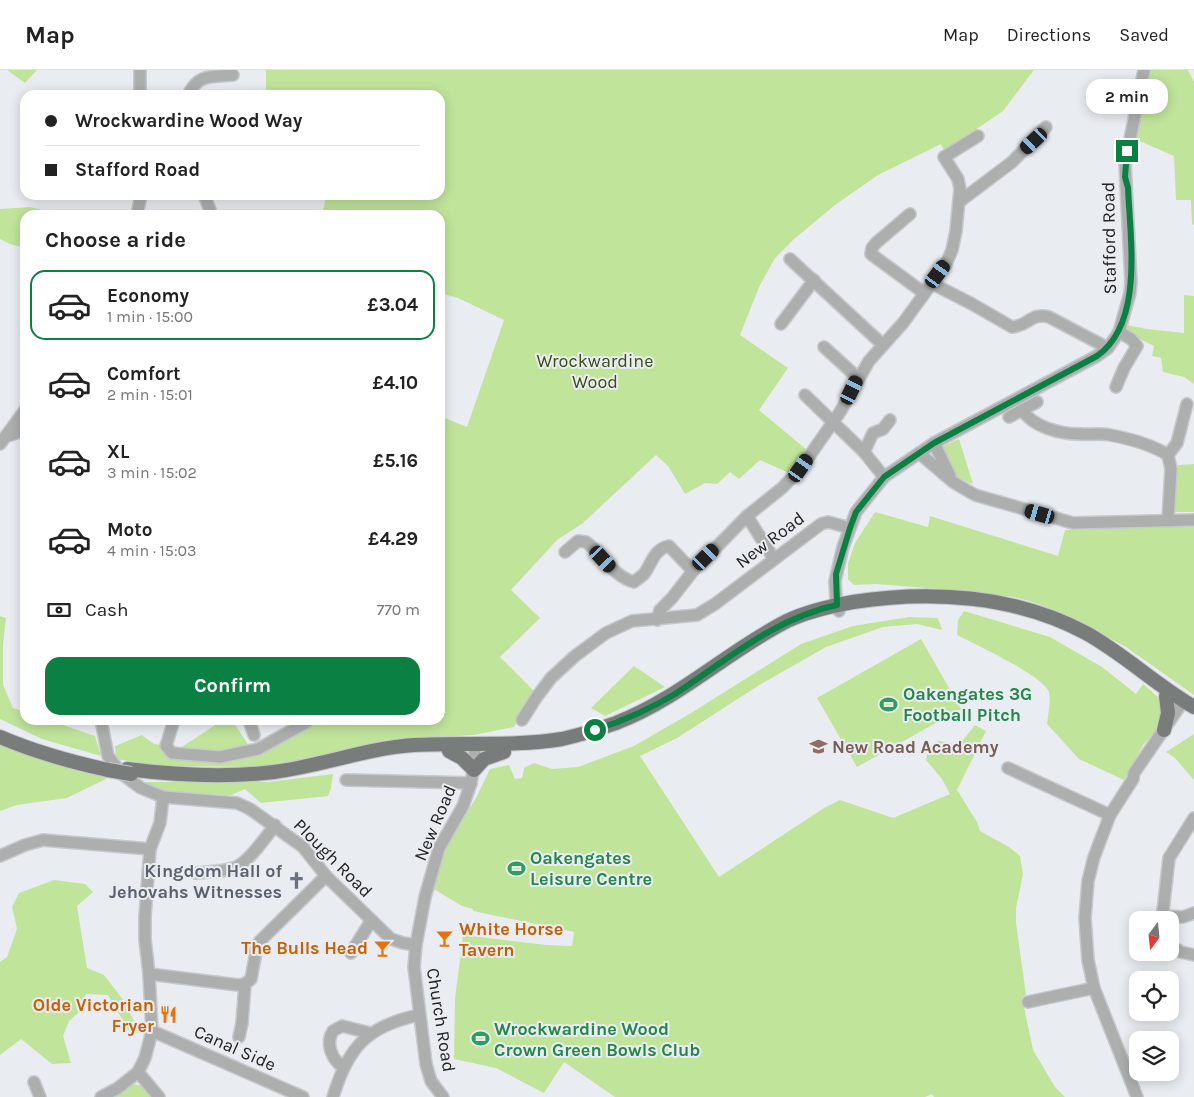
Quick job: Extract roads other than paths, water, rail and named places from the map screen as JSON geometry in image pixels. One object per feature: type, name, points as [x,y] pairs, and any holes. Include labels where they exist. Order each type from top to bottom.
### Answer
[{"type":"main road","points":[[0,737],[64,760],[171,778],[213,780],[277,777],[402,753],[449,751],[555,740],[613,724],[661,702],[741,648],[789,620],[883,598],[916,596],[988,601],[1035,612],[1071,626],[1108,646],[1188,707]]},
{"type":"main road","points":[[449,751],[462,758],[472,777],[484,759],[504,752],[591,736],[634,721],[661,707],[742,653],[770,637],[838,608],[913,602],[982,607],[1051,623],[1083,638],[1166,696],[1188,707]]},
{"type":"main road","points":[[1164,730],[1168,713],[1166,696]]},
{"type":"main road","points":[[0,728],[43,748],[107,768]]},
{"type":"main road","points":[[129,772],[197,775],[259,773],[284,770],[393,747],[415,745],[475,747],[504,752]]},
{"type":"street","points":[[140,70],[140,90]]},
{"type":"street","name":"Stafford Road","points":[[1120,332],[1131,282],[1125,164],[1144,70]]},
{"type":"street","points":[[190,90],[193,84],[203,77],[233,75]]},
{"type":"street","points":[[959,202],[1012,162],[1045,133]]},
{"type":"street","points":[[657,620],[660,610],[693,571],[747,516],[791,480],[846,402],[868,361],[903,323],[946,264],[952,250],[956,231],[960,189],[958,179],[944,157],[978,136]]},
{"type":"street","points":[[910,214],[876,243],[872,248],[872,254],[928,288],[972,304],[1012,327],[1025,324],[1036,315],[1041,315],[1108,348]]},
{"type":"street","points":[[790,259],[883,345]]},
{"type":"street","points":[[781,324],[814,280]]},
{"type":"street","points":[[838,608],[836,574],[850,528],[856,512],[884,477],[934,443],[1097,356],[1108,348],[1120,332],[1137,346],[1124,368],[1116,387]]},
{"type":"street","points":[[824,347],[858,378]]},
{"type":"street","points":[[804,395],[864,452],[884,477]]},
{"type":"street","points":[[1009,417],[1037,402]]},
{"type":"street","points":[[1168,455],[1177,443],[1189,420],[1187,404]]},
{"type":"street","points":[[1022,410],[1026,417],[1038,425],[1067,434],[1110,435],[1156,448],[1168,455],[1171,469],[1168,520]]},
{"type":"street","points":[[2,441],[20,420]]},
{"type":"street","points":[[864,452],[873,433],[883,429],[890,420]]},
{"type":"street","points":[[2,441],[20,432]]},
{"type":"street","points":[[934,443],[953,482]]},
{"type":"street","points":[[919,452],[953,482],[975,495],[1072,523],[1194,520]]},
{"type":"street","points":[[747,516],[774,559]]},
{"type":"street","name":"New Road","points":[[522,720],[551,678],[591,642],[616,627],[628,622],[697,616],[821,524],[828,522],[850,528]]},
{"type":"street","points":[[565,552],[578,541],[586,542],[616,573],[634,582],[643,575],[656,553],[662,548],[669,546],[693,571]]},
{"type":"street","points":[[1137,1097],[1094,988],[1088,960],[1085,918],[1088,881],[1094,857],[1110,815],[1134,773],[1164,730],[1188,707]]},
{"type":"street","points":[[1132,779],[1138,776],[1188,707]]},
{"type":"street","name":"Plough Road","points":[[102,725],[108,756],[122,774],[141,788],[163,797],[237,803],[250,809],[275,825],[303,847],[326,876],[391,939],[416,945]]},
{"type":"street","points":[[172,725],[166,746],[172,754],[220,757],[258,749],[302,725]]},
{"type":"street","points":[[251,725],[254,735]]},
{"type":"street","name":"New Road","points":[[416,945],[425,896],[440,848],[463,806],[472,777],[475,747]]},
{"type":"street","points":[[1008,768],[1110,815]]},
{"type":"street","points":[[346,780],[472,777]]},
{"type":"street","points":[[101,1097],[118,1088],[138,1072],[145,1058],[152,1031],[145,926],[150,849],[160,823],[163,797]]},
{"type":"street","points":[[1163,911],[1168,858],[1193,823]]},
{"type":"street","points":[[194,873],[235,868],[261,844],[275,825]]},
{"type":"street","points":[[0,856],[25,845],[43,840],[150,849]]},
{"type":"street","points":[[149,974],[238,985],[245,984],[251,979],[257,946],[260,941],[326,876]]},
{"type":"street","points":[[1179,917],[1194,914]]},
{"type":"street","points":[[351,953],[372,922]]},
{"type":"street","name":"Church Road","points":[[416,945],[414,967],[426,1064],[431,1081],[443,1097]]},
{"type":"street","points":[[1179,951],[1194,955]]},
{"type":"street","points":[[239,1037],[245,984]]},
{"type":"street","points":[[1028,1002],[1094,988]]},
{"type":"street","points":[[333,1097],[343,1067],[350,1054],[370,1034],[399,1019],[419,1014]]},
{"type":"street","points":[[242,1023],[254,1026]]},
{"type":"street","points":[[343,1067],[337,1064],[330,1049],[329,1040],[333,1031],[342,1026],[370,1034]]},
{"type":"street","name":"Canal Side","points":[[152,1031],[303,1097]]},
{"type":"street","points":[[138,1072],[159,1097]]},
{"type":"street","points":[[34,1082],[40,1097]]},
{"type":"place","name":"Oakengates 3G Football Pitch","points":[[889,704]]},
{"type":"place","name":"New Road Academy","points":[[818,747]]},
{"type":"place","name":"Oakengates Leisure Centre","points":[[516,868]]},
{"type":"place","name":"Kingdom Hall of Jehovahs Witnesses","points":[[296,881]]},
{"type":"place","name":"White Horse Tavern","points":[[445,939]]},
{"type":"place","name":"The Bulls Head","points":[[382,948]]},
{"type":"place","name":"Olde Victorian Fryer","points":[[168,1015]]},
{"type":"place","name":"Wrockwardine Wood Crown Green Bowls Club","points":[[480,1039]]},
{"type":"park label","name":"Wrockwardine Wood","points":[[595,371]]}]
